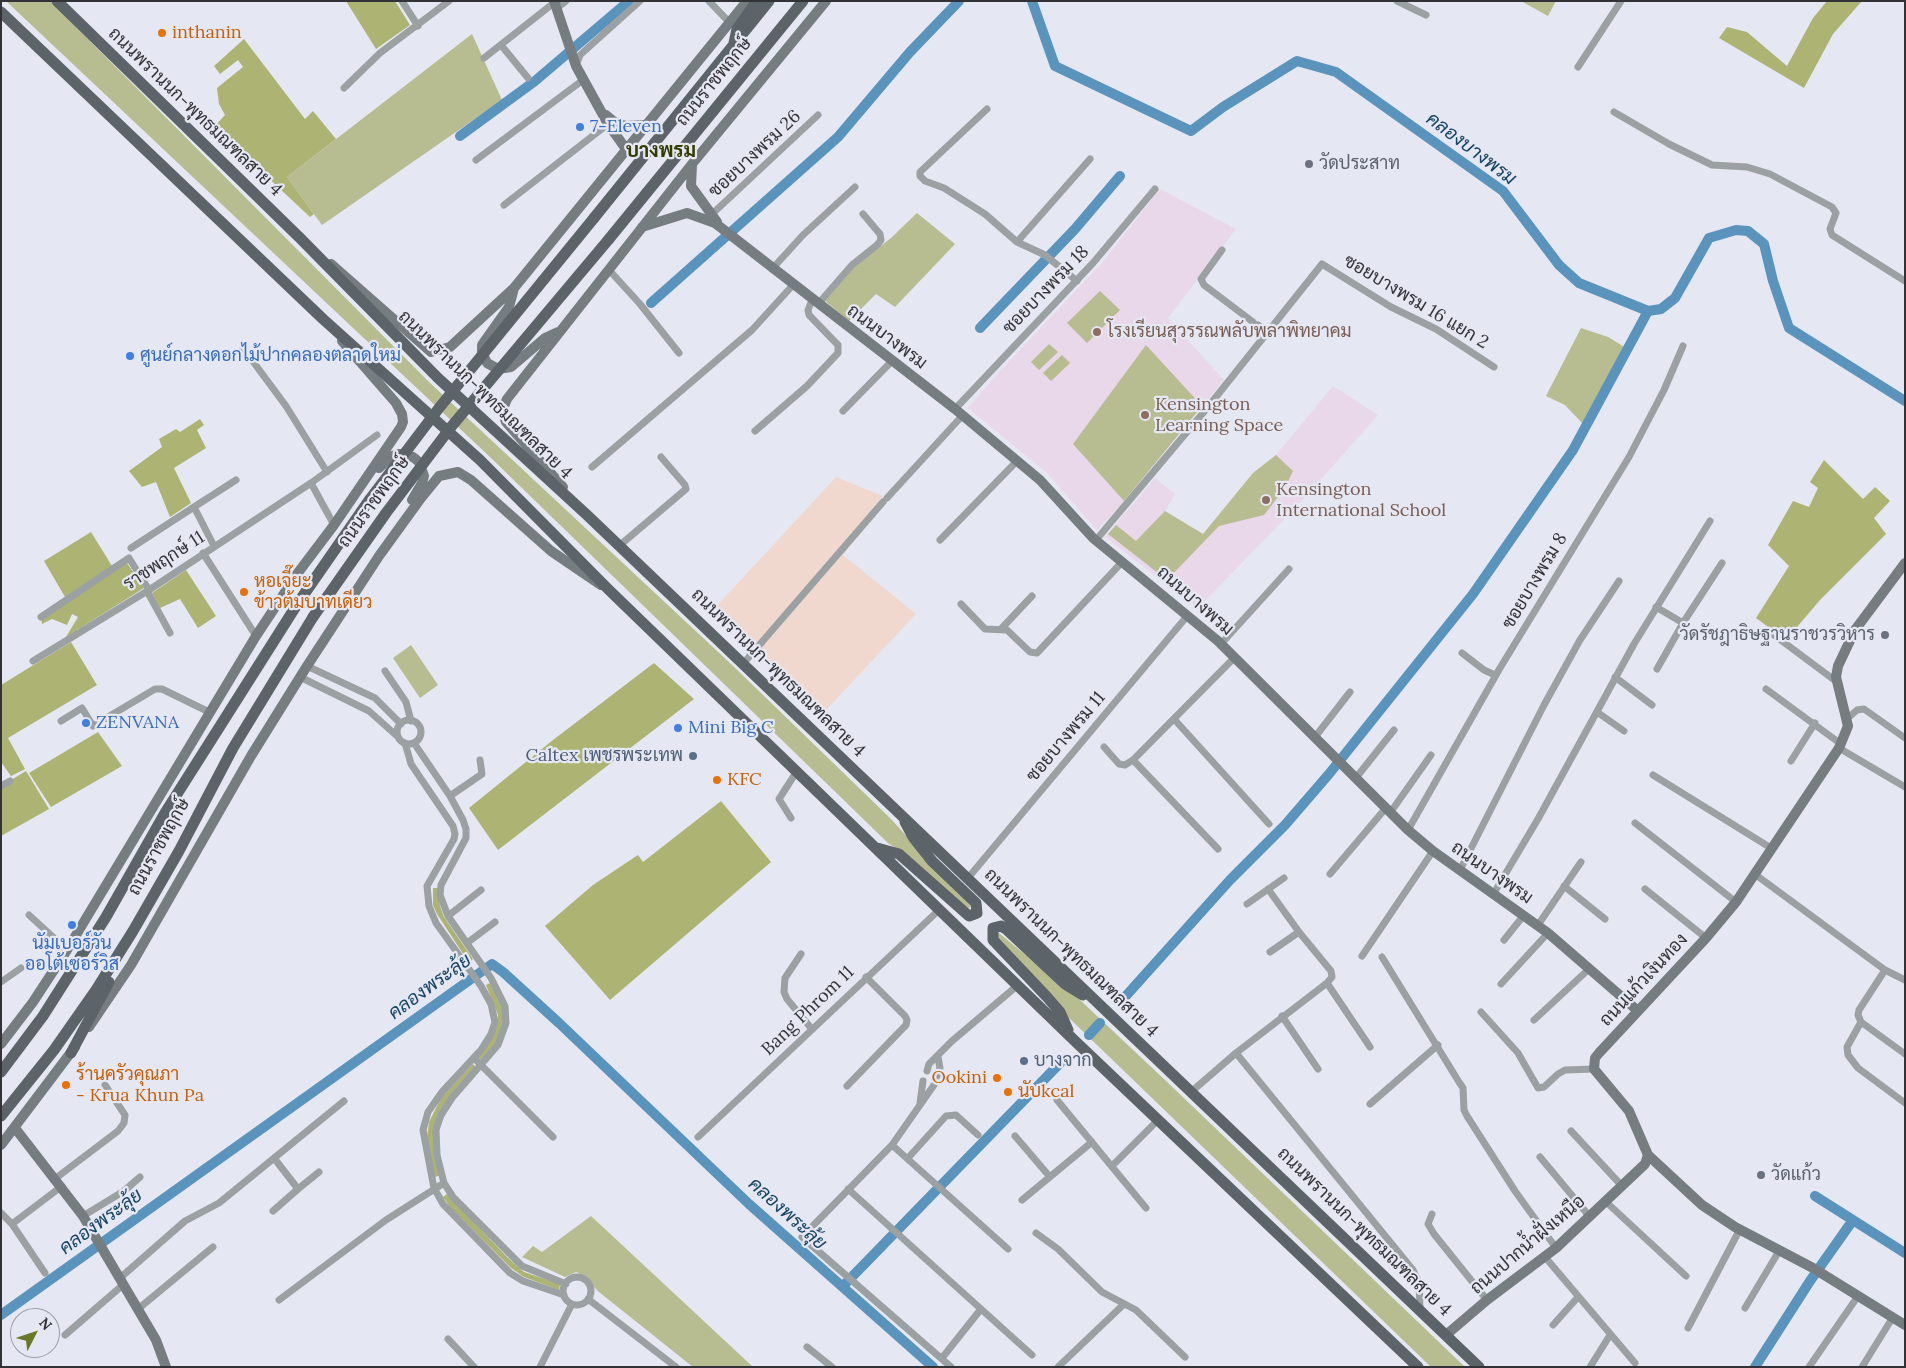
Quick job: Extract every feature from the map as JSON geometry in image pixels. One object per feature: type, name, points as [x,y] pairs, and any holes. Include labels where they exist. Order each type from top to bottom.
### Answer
[{"type":"main road","name":"ถนนพรานนก-พุทธมณฑลสาย 4","points":[[57,1],[300,238],[438,378],[587,514],[742,664],[1420,1308],[1479,1367]]},
{"type":"main road","name":"ถนนราชพฤกษ์","points":[[300,238],[431,352],[450,347],[514,288],[747,1]]},
{"type":"main road","points":[[733,47],[737,29],[757,1]]},
{"type":"main road","name":"ถนนราชพฤกษ์","points":[[1,1072],[42,1016],[106,917],[165,813],[298,603],[370,499],[410,446],[733,47],[768,1]]},
{"type":"main road","name":"ถนนราชพฤกษ์","points":[[1,1116],[59,1043],[133,931],[233,748],[313,617],[386,514],[451,427],[608,240],[803,1]]},
{"type":"main road","name":"ถนนราชพฤกษ์","points":[[587,514],[504,417],[502,411],[507,399],[610,271],[692,164],[826,1]]},
{"type":"main road","points":[[555,4],[575,64],[608,124],[626,149]]},
{"type":"main road","points":[[1,12],[323,319],[480,460],[608,589],[1072,1038],[1417,1366]]},
{"type":"main road","points":[[603,112],[617,124],[645,125]]},
{"type":"main road","name":"ถนนบางพรม","points":[[692,164],[691,186],[711,215],[727,232],[959,412],[1040,480],[1096,540],[1222,644],[1408,830],[1433,851],[1538,925],[1638,1011]]},
{"type":"main road","name":"ถนนบางพรม","points":[[642,227],[672,216],[687,213],[727,232]]},
{"type":"main road","points":[[514,288],[509,307],[482,345],[482,352],[487,363],[498,369],[515,365],[545,338],[561,330]]},
{"type":"main road","name":"ถนนราชพฤกษ์","points":[[1,1044],[34,1002],[67,950],[208,712],[256,636],[403,422],[402,414],[396,403],[323,319]]},
{"type":"main road","points":[[336,522],[386,460],[399,454],[413,456],[422,468],[422,483],[378,556]]},
{"type":"main road","name":"ถนนราชพฤกษ์","points":[[1,1145],[71,1053],[131,964],[251,756],[300,677],[378,556],[435,481],[444,474],[458,472],[471,480],[566,564],[608,589]]},
{"type":"main road","points":[[1848,718],[1837,682],[1838,666],[1855,630],[1905,563]]},
{"type":"main road","name":"ถนนแก้วเงินทอง","points":[[1594,1070],[1595,1058],[1599,1052],[1706,938],[1756,876],[1771,848],[1840,746],[1848,726],[1848,718]]},
{"type":"main road","points":[[877,848],[899,854],[970,916],[977,913],[976,903],[928,855],[913,837],[903,816]]},
{"type":"main road","points":[[1072,1038],[1060,1012],[993,940],[993,928],[1001,926],[1065,984],[1094,999]]},
{"type":"main road","points":[[71,1053],[133,931]]},
{"type":"main road","points":[[1594,1070],[1629,1111],[1648,1156],[1702,1205],[1740,1229],[1813,1268],[1905,1325]]},
{"type":"main road","points":[[15,1128],[59,1182],[92,1229],[156,1340],[166,1367]]},
{"type":"main road","name":"ถนนปากน้ำฝั่งเหนือ","points":[[1446,1335],[1556,1248],[1645,1164],[1648,1156]]},
{"type":"street","points":[[402,1],[418,26]]},
{"type":"street","points":[[344,88],[380,53],[449,1]]},
{"type":"street","points":[[484,58],[555,4],[566,1]]},
{"type":"street","points":[[575,64],[580,55],[640,1]]},
{"type":"street","points":[[709,1],[729,22]]},
{"type":"street","points":[[1397,1],[1426,15]]},
{"type":"street","points":[[1578,67],[1621,1]]},
{"type":"street","points":[[501,45],[528,78]]},
{"type":"street","points":[[476,160],[583,80]]},
{"type":"street","points":[[987,109],[920,172],[920,176],[925,181],[944,188],[985,214],[1017,242],[1048,257],[1077,281]]},
{"type":"street","points":[[1614,112],[1669,144],[1712,165],[1747,167],[1770,174],[1832,207],[1836,213],[1830,229],[1832,235],[1905,281]]},
{"type":"street","name":"ซอยบางพรม 26","points":[[711,215],[818,115]]},
{"type":"street","points":[[504,205],[608,124]]},
{"type":"street","points":[[1017,242],[1090,159]]},
{"type":"street","points":[[772,268],[803,236],[856,187]]},
{"type":"street","name":"ซอยบางพรม 18","points":[[742,664],[959,412],[1077,281],[1155,189]]},
{"type":"street","points":[[755,431],[807,386],[838,353],[838,345],[809,314],[808,310],[852,265],[881,240],[880,234],[863,214]]},
{"type":"street","points":[[1096,540],[1208,407],[1267,332],[1204,285],[1201,279],[1222,250]]},
{"type":"street","name":"ซอยบางพรม 16 แยก 2","points":[[1267,332],[1322,264],[1391,307],[1436,329],[1494,367]]},
{"type":"street","points":[[610,271],[651,316],[678,353]]},
{"type":"street","points":[[592,467],[752,330],[793,285]]},
{"type":"street","name":"ซอยบางพรม 8","points":[[1408,830],[1496,675],[1629,457],[1664,390],[1683,346]]},
{"type":"street","points":[[243,348],[286,406],[327,472]]},
{"type":"street","points":[[842,411],[892,361]]},
{"type":"street","name":"ราชพฤกษ์ 11","points":[[33,661],[148,591],[311,483],[377,436]]},
{"type":"street","points":[[619,546],[686,489],[685,485],[661,457]]},
{"type":"street","points":[[940,540],[1017,461]]},
{"type":"street","points":[[131,548],[236,480]]},
{"type":"street","points":[[311,483],[336,522]]},
{"type":"street","points":[[194,507],[214,546]]},
{"type":"street","points":[[1494,893],[1615,677],[1710,521]]},
{"type":"street","points":[[203,553],[256,636]]},
{"type":"street","points":[[40,617],[129,558],[170,633]]},
{"type":"street","points":[[961,604],[985,629],[1007,630],[1030,652],[1037,653],[1123,561]]},
{"type":"street","points":[[1657,668],[1722,563]]},
{"type":"street","points":[[1222,644],[1289,570]]},
{"type":"street","points":[[1460,870],[1580,640],[1619,581]]},
{"type":"street","points":[[1001,629],[1032,596]]},
{"type":"street","points":[[1656,608],[1683,624]]},
{"type":"street","name":"ซอยบางพรม 11","points":[[968,878],[1188,615]]},
{"type":"street","points":[[1770,632],[1837,682]]},
{"type":"street","points":[[1462,653],[1482,668],[1496,675]]},
{"type":"street","points":[[1104,747],[1120,764],[1125,765],[1133,760],[1235,657]]},
{"type":"street","points":[[307,666],[375,698],[401,724]]},
{"type":"street","points":[[385,670],[406,702],[411,721],[420,729],[420,735],[414,742],[405,743]]},
{"type":"street","points":[[300,677],[369,711],[405,743],[411,764],[453,826],[454,839],[427,886],[429,906],[436,923],[480,984],[492,1004],[494,1022],[491,1034],[474,1058],[442,1092],[428,1112],[423,1130],[434,1188],[443,1204],[510,1273],[523,1282],[564,1295],[572,1304],[580,1305],[588,1299],[590,1288],[584,1280],[574,1278],[566,1284],[564,1295]]},
{"type":"street","points":[[1615,677],[1652,705]]},
{"type":"street","points":[[61,721],[82,708],[93,726],[155,689],[162,689],[208,712]]},
{"type":"street","points":[[1766,690],[1815,723],[1840,746],[1905,787]]},
{"type":"street","points":[[1315,737],[1350,692]]},
{"type":"street","points":[[1848,718],[1857,710],[1864,709],[1905,738]]},
{"type":"street","points":[[1597,712],[1624,731]]},
{"type":"street","points":[[1174,719],[1269,824]]},
{"type":"street","points":[[397,736],[397,729],[401,724],[411,721]]},
{"type":"street","points":[[1791,760],[1815,723]]},
{"type":"street","points":[[1355,779],[1394,730]]},
{"type":"street","points":[[414,742],[450,796],[463,820],[466,838],[441,885],[440,895],[448,916],[489,976],[505,1006],[506,1023],[498,1045],[482,1067],[452,1098],[441,1115],[436,1130],[437,1155],[444,1183],[453,1198],[522,1266],[566,1284]]},
{"type":"street","points":[[1330,874],[1388,811],[1431,755]]},
{"type":"street","points":[[450,796],[482,774],[480,760]]},
{"type":"street","points":[[1133,760],[1218,849]]},
{"type":"street","points":[[791,818],[779,799],[797,771]]},
{"type":"street","points":[[1653,775],[1771,848]]},
{"type":"street","points":[[1,786],[10,781]]},
{"type":"street","points":[[447,817],[457,809]]},
{"type":"street","points":[[1635,823],[1736,902]]},
{"type":"street","points":[[1362,956],[1433,851]]},
{"type":"street","points":[[1538,925],[1581,862]]},
{"type":"street","points":[[1756,876],[1885,970],[1905,980]]},
{"type":"street","points":[[1247,904],[1284,878]]},
{"type":"street","points":[[1564,886],[1605,919]]},
{"type":"street","points":[[1192,1092],[1236,1053],[1327,983],[1332,977],[1331,971],[1299,932],[1268,889]]},
{"type":"street","points":[[1645,889],[1706,938]]},
{"type":"street","points":[[448,916],[481,890]]},
{"type":"street","name":"Bang Phrom 11","points":[[698,1137],[940,909]]},
{"type":"street","points":[[29,915],[67,950]]},
{"type":"street","points":[[1504,940],[1524,915]]},
{"type":"street","points":[[467,943],[495,922]]},
{"type":"street","points":[[1270,952],[1299,932]]},
{"type":"street","points":[[1501,984],[1548,933]]},
{"type":"street","points":[[801,954],[786,978],[784,992],[787,999],[812,1028]]},
{"type":"street","points":[[1382,957],[1463,1088],[1464,1110],[1467,1116],[1516,1192],[1556,1248]]},
{"type":"street","points":[[469,969],[479,963]]},
{"type":"street","points":[[1,982],[21,968]]},
{"type":"street","points":[[1534,1020],[1590,968]]},
{"type":"street","points":[[1885,970],[1859,1010],[1858,1015],[1862,1022],[1905,1054]]},
{"type":"street","points":[[480,984],[489,976]]},
{"type":"street","points":[[847,1086],[906,1025],[908,1020],[866,977]]},
{"type":"street","points":[[1327,983],[1370,1047]]},
{"type":"street","points":[[927,1071],[930,1064],[952,1041],[1018,985]]},
{"type":"street","points":[[1481,1012],[1518,1053],[1538,1088],[1544,1087],[1565,1070],[1594,1070]]},
{"type":"street","points":[[1282,1016],[1318,1069]]},
{"type":"street","points":[[1862,1022],[1847,1047],[1850,1060],[1905,1103]]},
{"type":"street","points":[[1370,1104],[1438,1045]]},
{"type":"street","points":[[1236,1053],[1413,1270],[1419,1283],[1420,1308]]},
{"type":"street","points":[[937,1076],[940,1068],[938,1057]]},
{"type":"street","points":[[474,1058],[553,1137]]},
{"type":"street","points":[[920,1104],[923,1082]]},
{"type":"street","points":[[12,1224],[118,1131],[124,1123],[125,1115],[104,1085]]},
{"type":"street","points":[[934,1085],[892,1145],[802,1237],[951,1367]]},
{"type":"street","points":[[1057,1100],[1146,1208]]},
{"type":"street","points":[[65,1335],[185,1221],[214,1206],[344,1101]]},
{"type":"street","points":[[908,1158],[946,1116],[956,1115],[978,1135]]},
{"type":"street","points":[[1112,1166],[1158,1120]]},
{"type":"street","points":[[1571,1131],[1622,1186]]},
{"type":"street","points":[[1015,1136],[1050,1177]]},
{"type":"street","points":[[1022,1200],[1092,1142]]},
{"type":"street","points":[[892,1145],[940,1186],[1008,1249]]},
{"type":"street","points":[[1540,1157],[1590,1217]]},
{"type":"street","points":[[274,1158],[298,1189]]},
{"type":"street","points":[[273,1211],[319,1172]]},
{"type":"street","points":[[83,1216],[124,1191],[140,1177]]},
{"type":"street","points":[[279,1300],[386,1220],[444,1183]]},
{"type":"street","points":[[848,1189],[1032,1355]]},
{"type":"street","points":[[1605,1201],[1686,1276]]},
{"type":"street","points":[[1,1213],[12,1224],[45,1273]]},
{"type":"street","points":[[1432,1214],[1428,1224],[1434,1234],[1488,1300]]},
{"type":"street","points":[[1688,1328],[1740,1229]]},
{"type":"street","points":[[1036,1233],[1058,1249],[1102,1292],[1122,1305],[1136,1310],[1185,1357]]},
{"type":"street","points":[[138,1309],[213,1246]]},
{"type":"street","points":[[1746,1308],[1779,1251]]},
{"type":"street","points":[[1545,1257],[1635,1363]]},
{"type":"street","points":[[1809,1367],[1858,1296]]},
{"type":"street","points":[[1553,1325],[1578,1297]]},
{"type":"street","points":[[588,1299],[676,1367]]},
{"type":"street","points":[[540,1367],[572,1304]]},
{"type":"street","points":[[1058,1367],[1122,1305]]},
{"type":"street","points":[[942,1358],[982,1309]]},
{"type":"street","points":[[1862,1367],[1893,1317]]},
{"type":"street","points":[[1590,1367],[1610,1335]]},
{"type":"street","points":[[448,1339],[474,1367]]},
{"type":"street","points":[[807,1347],[832,1367]]},
{"type":"shaded area","name":"โรงเรียนสุวรรณพลับพลาพิทยาคม","points":[[1160,189],[1236,229],[1168,318],[1224,380],[1123,503],[1097,530],[1047,473],[968,408],[999,372],[1102,263]]},
{"type":"shaded area","name":"Kensington International School","points":[[1333,386],[1378,415],[1297,506],[1198,608],[1105,537],[1155,478],[1175,494],[1165,511],[1203,534],[1253,473],[1276,455]]},
{"type":"shaded area","points":[[836,477],[883,496],[875,506],[880,510],[843,555],[916,614],[824,712],[715,608]]},
{"type":"green space","points":[[6,1],[50,1],[429,382],[731,664],[890,818],[971,906],[969,908],[961,905],[911,858],[888,843],[490,457]]},
{"type":"green space","points":[[346,1],[395,1],[410,25],[376,49]]},
{"type":"green space","points":[[1521,1],[1556,1],[1548,16]]},
{"type":"green space","points":[[1827,1],[1862,1],[1833,34],[1804,88],[1719,38],[1727,27],[1747,32],[1787,66],[1813,18]]},
{"type":"green space","points":[[472,34],[502,100],[322,225],[287,177]]},
{"type":"green space","points":[[244,39],[305,119],[313,111],[336,139],[287,177],[314,214],[310,217],[214,127],[225,115],[219,104],[217,88],[243,67],[238,60],[220,74],[214,66]]},
{"type":"green space","points":[[917,213],[955,244],[895,307],[876,294],[849,321],[825,301],[857,264],[891,238]]},
{"type":"green space","points":[[1100,291],[1120,310],[1087,343],[1067,323]]},
{"type":"green space","points":[[1581,328],[1608,337],[1626,348],[1585,426],[1565,405],[1546,396]]},
{"type":"green space","points":[[1049,344],[1058,352],[1039,370],[1031,362]]},
{"type":"green space","name":"Kensington Learning Space","points":[[1146,345],[1202,406],[1124,501],[1073,444]]},
{"type":"green space","points":[[1062,355],[1070,363],[1051,381],[1043,373]]},
{"type":"green space","points":[[200,419],[204,425],[197,430],[206,448],[174,468],[191,503],[170,517],[156,482],[142,487],[129,471],[162,447],[159,439],[176,429],[180,432]]},
{"type":"green space","points":[[1276,455],[1293,471],[1285,488],[1264,515],[1219,526],[1167,580],[1108,534],[1116,525],[1136,541],[1165,511],[1203,534],[1253,473]]},
{"type":"green space","points":[[1824,460],[1863,499],[1875,487],[1890,501],[1874,518],[1886,534],[1820,600],[1786,640],[1756,618],[1789,566],[1768,545],[1793,501],[1809,507],[1818,488],[1810,482]]},
{"type":"green space","points":[[91,532],[112,566],[65,597],[44,561]]},
{"type":"green space","points":[[127,563],[144,588],[66,637],[78,617],[72,614],[67,625],[52,619],[42,624],[41,617]]},
{"type":"green space","points":[[186,570],[216,616],[198,628],[180,599],[160,608],[152,593]]},
{"type":"green space","points":[[71,642],[97,685],[8,738],[25,769],[11,776],[1,762],[1,685]]},
{"type":"green space","points":[[411,645],[438,685],[420,698],[393,658]]},
{"type":"green space","points":[[654,663],[694,699],[498,850],[469,808],[553,740]]},
{"type":"green space","points":[[98,732],[122,766],[51,807],[29,773]]},
{"type":"green space","points":[[26,771],[49,809],[1,836],[1,786]]},
{"type":"green space","points":[[721,801],[771,862],[610,1000],[545,926],[593,885],[638,855],[643,862]]},
{"type":"green space","points":[[433,888],[438,888],[440,906],[444,917],[473,959],[469,963],[437,914],[433,905]]},
{"type":"green space","points":[[999,933],[1079,999],[1465,1367],[1431,1367],[1068,1017],[995,935]]},
{"type":"green space","points":[[490,983],[502,1005],[504,1017],[500,1038],[483,1062],[478,1057],[497,1025],[498,1015],[486,985]]},
{"type":"green space","points":[[473,1064],[477,1068],[441,1109],[434,1128],[439,1176],[434,1177],[427,1137],[429,1122],[441,1098]]},
{"type":"green space","points":[[447,1194],[508,1258],[524,1272],[560,1284],[559,1290],[524,1277],[511,1268],[451,1208],[443,1197]]},
{"type":"green space","points":[[591,1216],[753,1367],[693,1367],[599,1292],[581,1274],[576,1272],[565,1277],[522,1257],[533,1246],[542,1252]]},
{"type":"waterway","points":[[460,136],[535,81],[629,1]]},
{"type":"waterway","points":[[651,303],[838,137],[910,52],[959,1]]},
{"type":"waterway","name":"คลองบางพรม","points":[[1032,1],[1055,66],[1191,131],[1223,107],[1297,61],[1336,72],[1503,191],[1559,265],[1579,283],[1648,311],[1661,309],[1675,298],[1709,238],[1736,230],[1748,231],[1764,244],[1773,281],[1789,328],[1905,401]]},
{"type":"waterway","points":[[980,328],[1075,229],[1120,176]]},
{"type":"waterway","points":[[1124,998],[1230,880],[1285,825],[1329,774],[1473,594],[1573,450],[1648,311]]},
{"type":"waterway","name":"คลองพระลุ้ย","points":[[1,1315],[492,964],[559,1023],[749,1204],[933,1367]]},
{"type":"waterway","points":[[1089,1035],[1100,1023]]},
{"type":"waterway","points":[[844,1285],[1064,1059]]},
{"type":"waterway","points":[[1815,1196],[1905,1253]]},
{"type":"waterway","points":[[1755,1367],[1810,1281],[1853,1220]]},
{"type":"place","name":"inthanin","points":[[162,33]]},
{"type":"place","name":"7-Eleven","points":[[580,127]]},
{"type":"place","name":"วัดประสาท","points":[[1309,164]]},
{"type":"place","name":"โรงเรียนสุวรรณพลับพลาพิทยาคม","points":[[1097,332]]},
{"type":"place","name":"ศูนย์กลางดอกไม้ปากคลองตลาดใหม่","points":[[130,356]]},
{"type":"place","name":"Kensington Learning Space","points":[[1145,415]]},
{"type":"place","name":"Kensington International School","points":[[1266,500]]},
{"type":"place","name":"หอเจี๊ยะ ข้าวต้มบาทเดียว","points":[[244,592]]},
{"type":"place","name":"วัดรัชฎาธิษฐานราชวรวิหาร","points":[[1885,635]]},
{"type":"place","name":"ZENVANA","points":[[86,723]]},
{"type":"place","name":"Mini Big C","points":[[678,728]]},
{"type":"place","name":"Caltex เพชรพระเทพ","points":[[693,756]]},
{"type":"place","name":"KFC","points":[[717,780]]},
{"type":"place","name":"นัมเบอร์วัน ออโต้เซอร์วิส","points":[[72,925]]},
{"type":"place","name":"บางจาก","points":[[1024,1061]]},
{"type":"place","name":"Ookini","points":[[997,1078]]},
{"type":"place","name":"ร้านครัวคุณภา - Krua Khun Pa","points":[[66,1085]]},
{"type":"place","name":"นับkcal","points":[[1008,1092]]},
{"type":"place","name":"วัดแก้ว","points":[[1761,1175]]},
{"type":"district","name":"บางพรม","points":[[661,151]]}]
